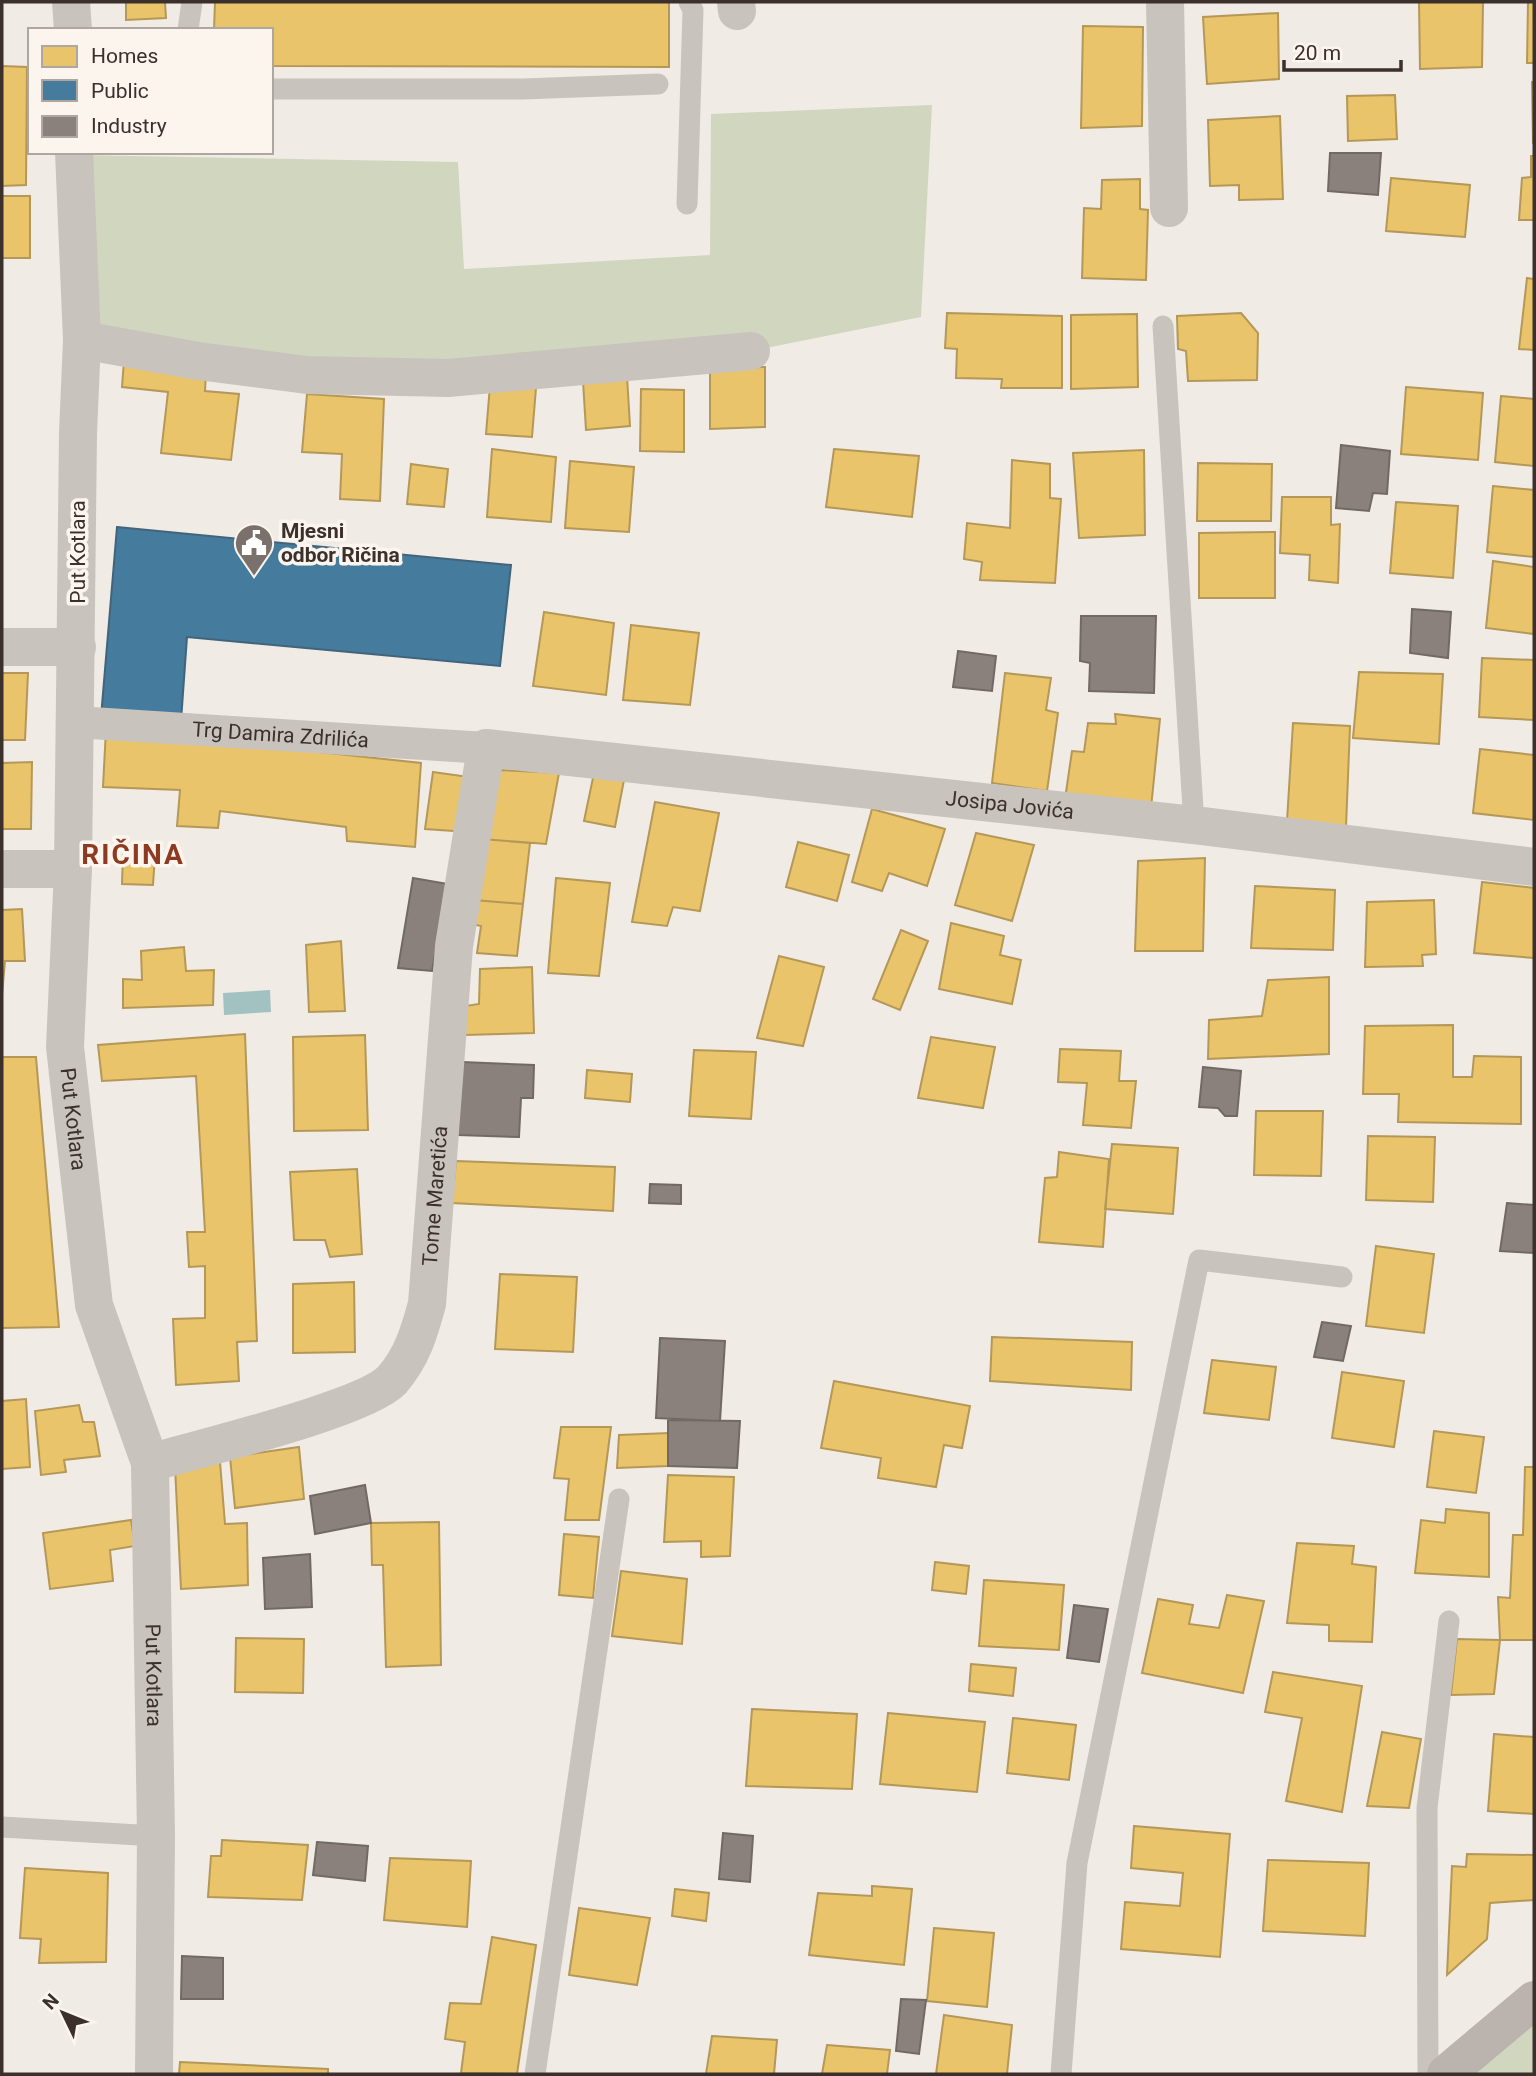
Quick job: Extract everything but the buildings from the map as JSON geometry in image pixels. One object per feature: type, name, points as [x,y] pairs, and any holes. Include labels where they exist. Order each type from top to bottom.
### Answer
[{"type":"main road","points":[[1446,2074],[1534,2000]]},
{"type":"street","points":[[71,2],[73,28]]},
{"type":"street","points":[[1165,2],[1169,208]]},
{"type":"street","name":"Put Kotlara","points":[[74,154],[82,340],[78,433],[73,869],[65,1047],[94,1305],[150,1463],[156,1836],[153,2074]]},
{"type":"street","points":[[82,340],[198,361],[307,374],[435,378],[751,351]]},
{"type":"street","points":[[2,647],[77,647]]},
{"type":"street","name":"Trg Damira Zdrilića","points":[[76,722],[486,748]]},
{"type":"street","name":"Josipa Jovića","points":[[486,748],[1194,825],[1534,867]]},
{"type":"street","name":"Tome Maretića","points":[[150,1463],[355,1403],[390,1382],[416,1345],[427,1304],[454,946],[486,748]]},
{"type":"street","points":[[2,869],[73,869]]},
{"type":"lane","points":[[188,28],[192,2]]},
{"type":"lane","points":[[687,204],[693,10],[689,2]]},
{"type":"lane","points":[[273,89],[523,89],[658,84]]},
{"type":"lane","points":[[1163,326],[1194,825]]},
{"type":"lane","points":[[1061,2074],[1077,1863],[1199,1260],[1342,1277]]},
{"type":"lane","points":[[535,2074],[619,1499]]},
{"type":"lane","points":[[1428,2074],[1427,1808],[1449,1621]]},
{"type":"lane","points":[[2,1827],[156,1836]]},
{"type":"green space","points":[[932,105],[921,317],[751,351],[448,378],[82,340],[74,155],[458,162],[464,269],[710,255],[711,114]]},
{"type":"green space","points":[[1534,2000],[1534,2074],[1446,2074]]},
{"type":"water","points":[[270,990],[271,1012],[224,1015],[223,993]]},
{"type":"place","name":"Mjesni odbor Ričina","points":[[254,577]]},
{"type":"district","name":"RIČINA","points":[[133,854]]}]
